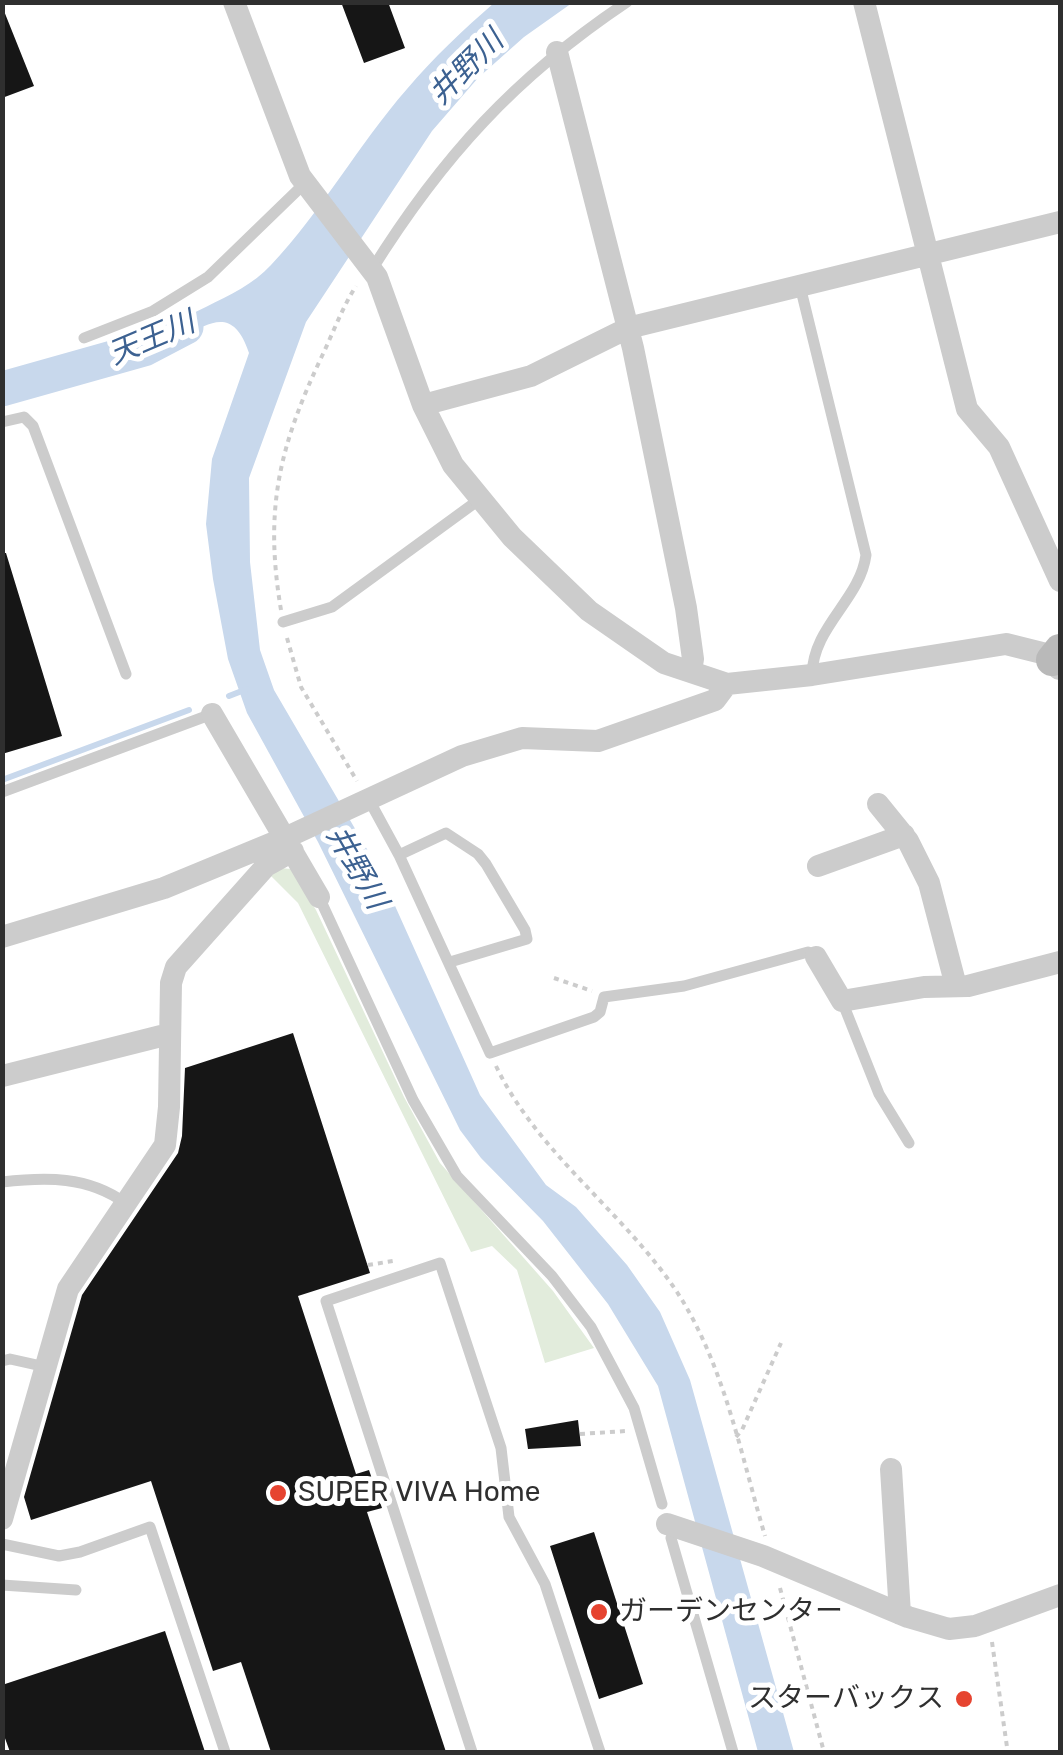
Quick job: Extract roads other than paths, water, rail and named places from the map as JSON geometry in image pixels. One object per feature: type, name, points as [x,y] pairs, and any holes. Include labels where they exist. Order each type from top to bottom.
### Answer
[{"type":"street","points":[[234,2],[308,188],[382,288],[423,405],[453,466],[512,537],[589,612],[664,664],[727,684],[812,675],[1006,644],[1026,647],[1058,661]]},
{"type":"street","points":[[864,2],[967,409],[999,447],[1060,582]]},
{"type":"street","points":[[556,52],[562,62],[628,328],[686,608],[691,671]]},
{"type":"street","points":[[423,405],[531,376],[628,328],[1060,222]]},
{"type":"street","points":[[2,937],[164,888],[290,841],[365,796],[462,756],[522,738],[598,742],[715,700],[727,684]]},
{"type":"street","points":[[212,714],[290,841],[319,897]]},
{"type":"street","points":[[878,804],[904,835],[929,884],[956,986]]},
{"type":"street","points":[[818,866],[904,835]]},
{"type":"street","points":[[2,1519],[71,1284],[165,1145],[171,983],[176,967],[290,841]]},
{"type":"street","points":[[816,958],[842,1001],[924,987],[956,986],[1060,962]]},
{"type":"street","points":[[2,1076],[169,1034]]},
{"type":"street","points":[[891,1469],[900,1614]]},
{"type":"street","points":[[668,1523],[765,1550],[900,1614],[949,1629],[976,1626],[1060,1595]]},
{"type":"lane","points":[[366,271],[407,212],[492,110],[556,52],[627,2]]},
{"type":"lane","points":[[84,338],[154,310],[208,277],[308,188]]},
{"type":"lane","points":[[800,286],[866,556],[862,572],[822,634],[812,662],[812,675]]},
{"type":"lane","points":[[2,422],[24,417],[33,426],[126,674]]},
{"type":"lane","points":[[283,622],[332,607],[480,500]]},
{"type":"lane","points":[[2,792],[212,714]]},
{"type":"lane","points":[[365,796],[399,855],[490,1053],[594,1017],[604,998],[684,986],[808,952],[816,958]]},
{"type":"lane","points":[[399,855],[446,833],[486,864],[525,930],[527,939],[450,962]]},
{"type":"lane","points":[[319,897],[412,1100],[456,1176],[572,1299],[624,1384],[640,1427],[733,1752]]},
{"type":"lane","points":[[842,1001],[879,1094],[909,1143]]},
{"type":"lane","points":[[2,1182],[83,1181],[125,1203]]},
{"type":"lane","points":[[472,1752],[326,1301],[440,1262],[501,1448],[510,1517],[545,1584],[600,1752]]},
{"type":"lane","points":[[2,1361],[46,1366]]},
{"type":"lane","points":[[2,1544],[59,1556],[150,1527],[225,1752]]},
{"type":"lane","points":[[2,1585],[76,1590]]},
{"type":"water","name":"井野川","points":[[494,3],[572,3],[524,37],[478,78],[432,131],[306,322],[249,478],[250,562],[260,650],[274,690],[378,868],[480,1095],[546,1185],[576,1207],[627,1265],[660,1312],[690,1380],[794,1752],[758,1752],[658,1386],[608,1304],[543,1221],[481,1158],[460,1130],[318,842],[247,713],[228,659],[206,524],[212,459],[249,353],[240,333],[229,324],[216,322],[159,348],[144,349],[172,325],[241,289],[271,265],[407,89]]},
{"type":"waterway","name":"天王川","points":[[2,389],[144,349],[186,327]]},
{"type":"waterway","points":[[229,696],[247,689]]},
{"type":"waterway","points":[[2,780],[189,710]]},
{"type":"place","name":"SUPER VIVA Home","points":[[278,1493]]},
{"type":"place","name":"ガーデンセンター","points":[[599,1612]]},
{"type":"place","name":"スターバックス","points":[[964,1699]]}]
